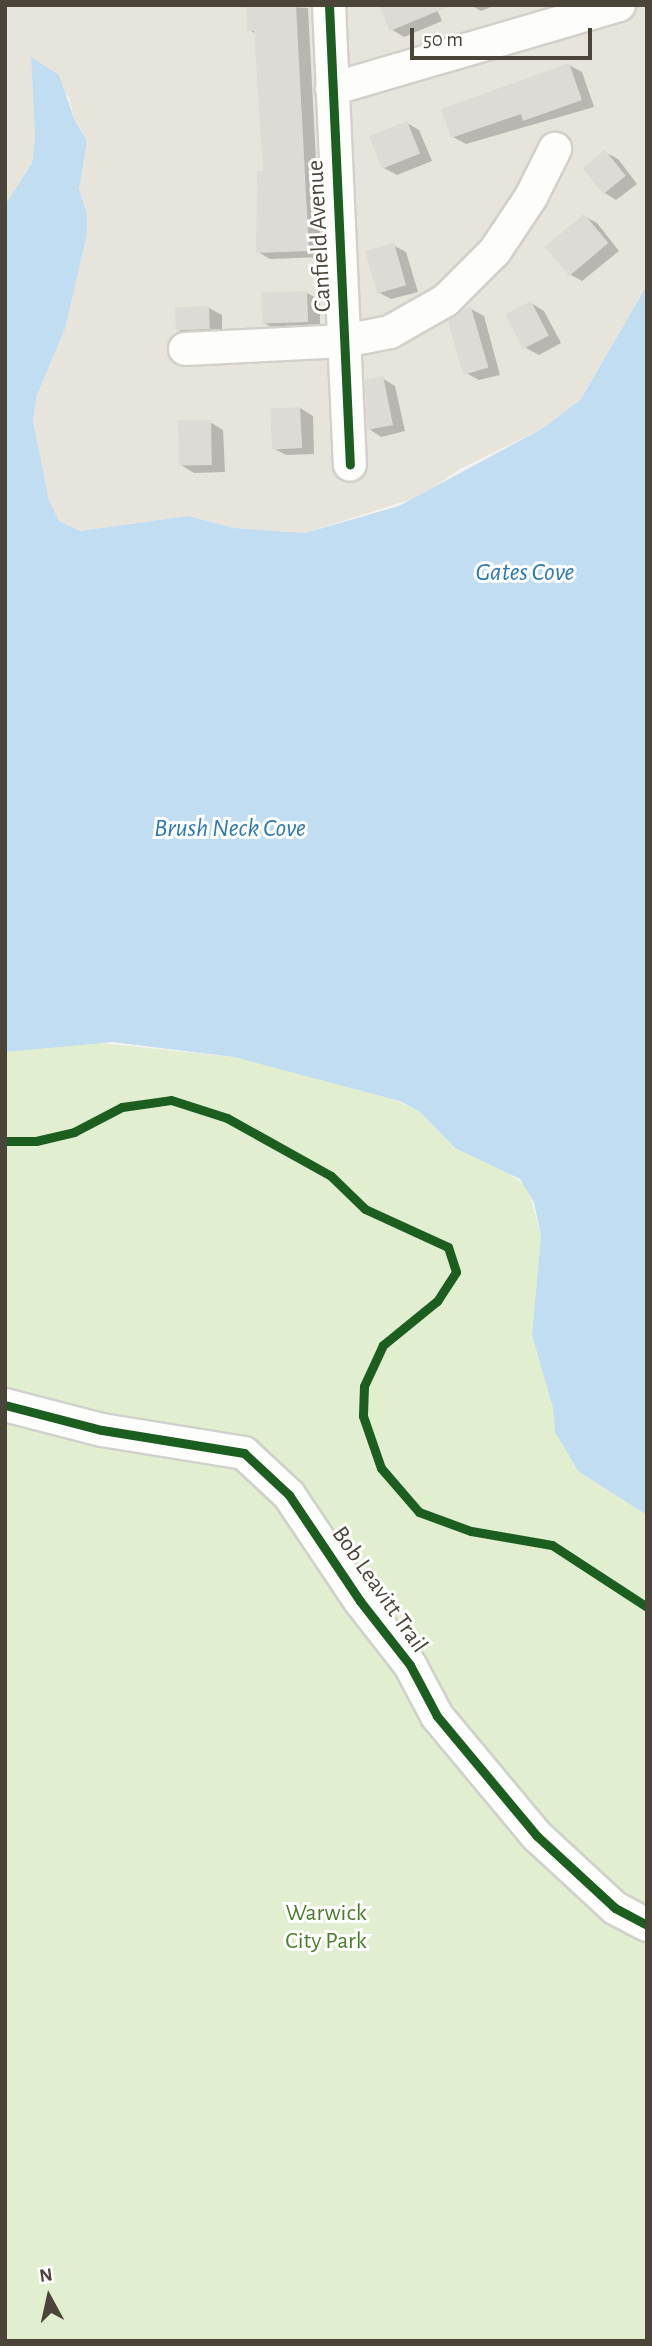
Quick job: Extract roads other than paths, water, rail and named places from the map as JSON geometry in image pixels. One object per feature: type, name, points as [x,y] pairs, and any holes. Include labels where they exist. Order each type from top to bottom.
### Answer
[{"type":"street","name":"Canfield Avenue","points":[[330,5],[350,466]]},
{"type":"street","points":[[332,89],[619,5]]},
{"type":"street","points":[[185,349],[345,341],[390,332],[446,300],[495,251],[531,197],[555,149]]},
{"type":"street","name":"Bob Leavitt Trail","points":[[5,1405],[102,1430],[244,1453],[289,1495],[359,1601],[410,1665],[437,1716],[537,1836],[615,1908],[647,1925]]},
{"type":"water","name":"Brush Neck Cove","points":[[31,57],[59,75],[75,121],[87,141],[79,189],[87,213],[87,235],[65,329],[37,395],[33,421],[49,500],[59,521],[80,531],[188,516],[234,528],[305,533],[399,506],[545,427],[581,399],[647,285],[647,1515],[578,1471],[555,1432],[553,1408],[532,1335],[541,1236],[534,1202],[520,1179],[455,1148],[420,1112],[400,1101],[234,1057],[112,1042],[5,1052],[5,205],[32,163],[35,137]]},
{"type":"water label","name":"Gates Cove","points":[[525,573]]},
{"type":"park label","name":"Warwick City Park","points":[[326,1928]]}]
